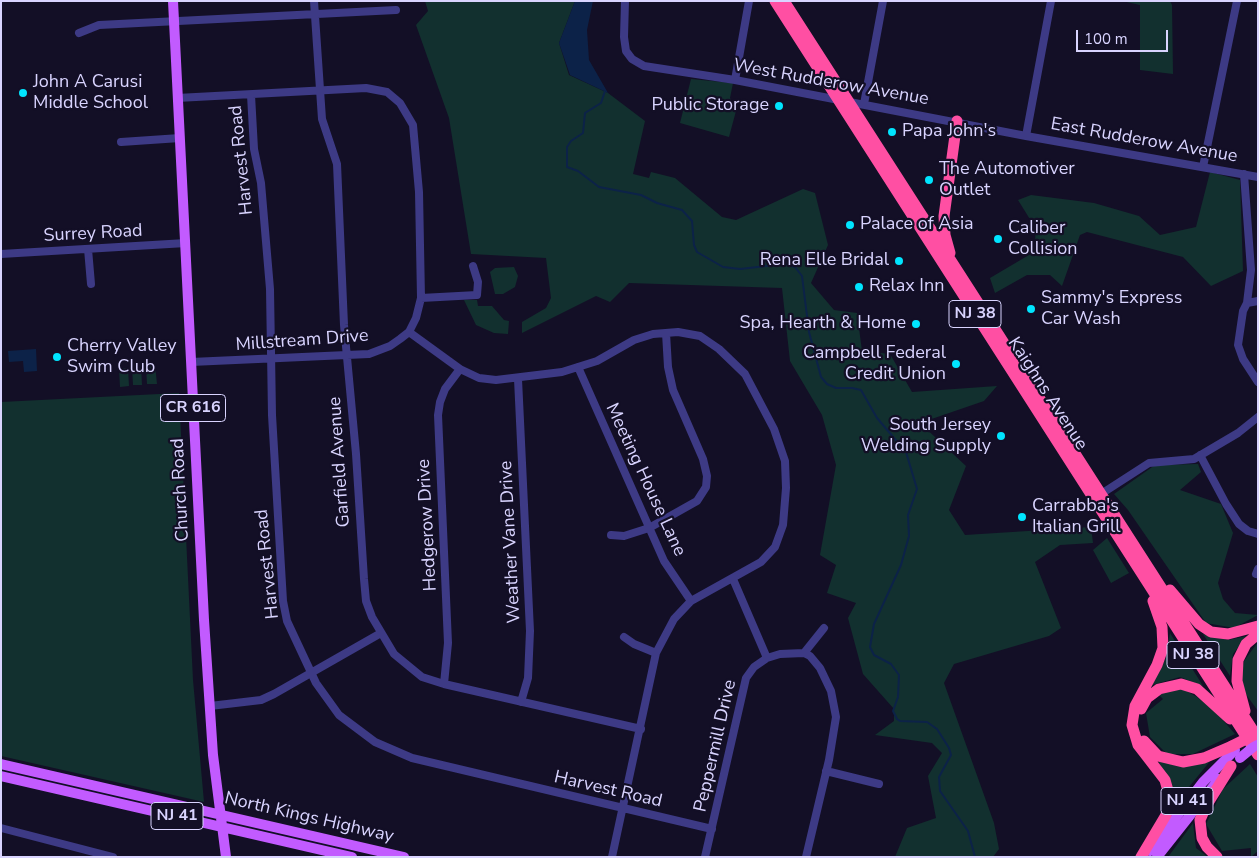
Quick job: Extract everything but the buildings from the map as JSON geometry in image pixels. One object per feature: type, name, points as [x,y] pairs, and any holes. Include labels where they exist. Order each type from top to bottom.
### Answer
[{"type":"highway","name":"Kaighns Avenue","points":[[774,1],[953,264],[1138,551],[1253,734],[1258,755]]},
{"type":"highway","name":"Kaighns Avenue","points":[[784,1],[843,101],[1144,578],[1253,734]]},
{"type":"highway","points":[[953,264],[943,222],[957,121]]},
{"type":"highway","points":[[1138,551],[1195,620],[1206,630],[1215,634],[1228,634],[1258,626]]},
{"type":"highway","points":[[1141,857],[1166,816],[1170,798],[1165,780],[1138,745],[1132,725],[1135,706],[1157,665],[1163,648],[1162,627],[1144,578]]},
{"type":"highway","points":[[1253,734],[1239,688],[1237,666],[1243,648],[1258,634]]},
{"type":"highway","points":[[1174,684],[1186,685],[1201,692],[1253,734],[1235,751],[1183,762],[1164,758],[1153,752],[1143,740],[1139,724],[1142,708],[1148,698],[1159,689],[1174,684]]},
{"type":"highway","points":[[1217,857],[1207,847],[1202,838],[1200,820],[1209,801],[1231,766]]},
{"type":"main road","name":"Church Road","points":[[173,1],[213,755],[226,857]]},
{"type":"main road","name":"NJ 41","points":[[1157,857],[1198,802],[1231,766],[1235,751]]},
{"type":"main road","name":"NJ 41","points":[[1146,857],[1195,792],[1235,751]]},
{"type":"main road","name":"North Kings Highway","points":[[1,764],[404,857]]},
{"type":"main road","name":"North Kings Highway","points":[[1,776],[352,857]]},
{"type":"street","name":"Garfield Avenue","points":[[314,1],[322,119],[337,164],[347,356],[366,601],[381,633],[394,654],[422,677],[444,684],[641,729]]},
{"type":"street","name":"West Rudderow Avenue","points":[[624,1],[624,43],[627,54],[644,66],[735,80],[957,121],[1026,136]]},
{"type":"street","points":[[735,80],[749,1]]},
{"type":"street","points":[[864,104],[883,1]]},
{"type":"street","points":[[1026,136],[1051,1]]},
{"type":"street","points":[[1202,167],[1236,1]]},
{"type":"street","points":[[79,33],[99,25],[396,10]]},
{"type":"street","points":[[177,98],[321,92],[366,88],[387,92],[400,103],[408,114],[412,125],[419,192],[421,298],[418,314],[409,332],[460,370],[479,378],[496,380],[518,379],[562,372],[597,361],[634,340],[678,332],[700,336],[719,349],[745,374],[774,429],[785,460],[786,488],[783,525],[775,547],[761,562],[691,601],[674,619],[656,653],[612,857]]},
{"type":"street","name":"Harvest Road","points":[[251,94],[254,149],[261,183],[270,289],[270,359],[283,601],[287,620],[311,674],[328,702],[339,715],[375,742],[412,758],[712,829]]},
{"type":"street","name":"East Rudderow Avenue","points":[[1026,136],[1258,177]]},
{"type":"street","points":[[121,142],[180,138]]},
{"type":"street","points":[[1244,174],[1251,270],[1247,304],[1243,311],[1238,348],[1258,382]]},
{"type":"street","name":"Surrey Road","points":[[1,254],[186,243]]},
{"type":"street","points":[[88,249],[91,284]]},
{"type":"street","points":[[421,298],[477,295],[478,282],[473,266]]},
{"type":"street","points":[[1247,304],[1258,301]]},
{"type":"street","name":"Millstream Drive","points":[[191,362],[347,356],[380,351],[409,332]]},
{"type":"street","points":[[611,535],[624,536],[649,528],[697,501],[706,487],[707,476],[702,459],[672,390],[666,333]]},
{"type":"street","name":"Meeting House Lane","points":[[578,367],[664,561],[691,601]]},
{"type":"street","name":"Hedgerow Drive","points":[[444,684],[448,643],[438,415],[445,389],[460,370]]},
{"type":"street","name":"Weather Vane Drive","points":[[518,379],[530,631],[528,678],[521,702]]},
{"type":"street","points":[[1101,494],[1149,463],[1159,461],[1191,461],[1232,437],[1258,417]]},
{"type":"street","points":[[1200,455],[1236,519],[1243,528],[1258,534]]},
{"type":"street","points":[[732,579],[767,658],[780,654],[804,653],[810,656],[820,668],[831,691],[836,717],[826,771],[806,857]]},
{"type":"street","points":[[804,653],[824,628]]},
{"type":"street","points":[[210,706],[261,700],[311,674],[381,633]]},
{"type":"street","points":[[624,637],[634,644],[656,653]]},
{"type":"street","name":"Peppermill Drive","points":[[705,857],[746,678],[754,667],[767,658]]},
{"type":"street","points":[[826,771],[879,784]]},
{"type":"street","points":[[1,828],[113,857]]},
{"type":"green space","points":[[425,1],[575,1],[559,43],[569,75],[608,93],[645,121],[633,174],[649,178],[651,172],[675,178],[722,217],[736,220],[803,189],[815,193],[828,245],[811,283],[834,310],[857,313],[862,351],[890,354],[912,392],[997,386],[984,401],[920,423],[966,466],[949,510],[965,535],[1091,527],[1093,543],[1060,545],[1035,562],[1061,628],[1049,636],[954,664],[944,683],[994,823],[999,849],[993,857],[895,857],[907,828],[936,818],[928,776],[942,753],[932,743],[875,735],[894,721],[894,709],[863,674],[848,618],[856,603],[827,593],[836,565],[820,555],[836,465],[822,415],[790,361],[782,288],[629,283],[610,302],[596,296],[522,333],[522,322],[546,308],[551,298],[546,258],[471,254],[449,118],[416,25],[428,11]]},
{"type":"green space","points":[[1122,1],[1170,1],[1172,5],[1173,74],[1140,70],[1140,5]]},
{"type":"green space","points":[[691,79],[733,83],[730,98],[736,111],[729,137],[680,123]]},
{"type":"green space","points":[[1210,172],[1240,180],[1243,271],[1211,286],[1183,257],[1087,232],[1080,235],[1062,286],[1050,275],[1027,275],[995,293],[990,278],[1034,252],[1036,229],[1018,200],[1031,195],[1094,203],[1139,216],[1160,235],[1196,227]]},
{"type":"green space","points":[[514,267],[518,276],[515,287],[503,294],[495,294],[490,272],[495,268]]},
{"type":"green space","points":[[464,300],[477,300],[478,306],[492,306],[504,320],[509,321],[508,334],[494,333],[476,325]]},
{"type":"green space","points":[[155,365],[157,384],[147,384],[146,366]]},
{"type":"green space","points":[[141,366],[142,385],[133,385],[132,367]]},
{"type":"green space","points":[[119,368],[128,368],[129,386],[120,387]]},
{"type":"green space","points":[[179,393],[193,680],[204,802],[1,756],[1,402]]},
{"type":"green space","points":[[1198,464],[1201,472],[1180,490],[1221,504],[1233,533],[1218,583],[1223,599],[1235,613],[1258,615],[1234,628],[1206,623],[1128,510],[1114,494],[1155,465]]},
{"type":"green space","points":[[1107,538],[1129,573],[1111,583],[1093,550]]},
{"type":"green space","points":[[1170,633],[1203,686],[1180,677],[1152,685],[1166,658]]},
{"type":"green space","points":[[1203,634],[1228,640],[1247,636],[1233,654],[1230,676]]},
{"type":"green space","points":[[1258,642],[1258,711],[1245,693],[1241,675],[1244,661]]},
{"type":"green space","points":[[1172,689],[1183,689],[1197,697],[1215,711],[1235,734],[1193,754],[1167,754],[1150,737],[1146,713],[1163,699],[1159,695]]},
{"type":"green space","points":[[1211,760],[1176,803],[1159,762]]},
{"type":"green space","points":[[1250,764],[1258,777],[1258,851],[1251,857],[1251,848],[1222,851],[1206,824],[1223,789]]},
{"type":"green space","points":[[1193,823],[1196,848],[1208,857],[1168,857]]},
{"type":"water","points":[[575,1],[593,1],[587,30],[589,60],[608,93],[570,75],[559,43]]},
{"type":"water","points":[[36,349],[37,371],[24,372],[23,361],[9,362],[8,351]]},
{"type":"waterway","points":[[605,91],[601,103],[585,113],[583,133],[571,141],[567,147],[567,167],[578,171],[599,187],[641,195],[657,203],[682,210],[692,221],[694,245],[697,252],[723,267],[740,269],[784,264],[795,267],[802,276],[809,332],[821,377],[827,384],[836,388],[861,390],[877,418],[906,452],[917,489],[908,515],[909,536],[901,565],[874,624],[870,647],[874,655],[891,664],[899,675],[898,697],[893,711],[897,719],[900,721],[927,722],[937,729],[949,748],[951,755],[939,777],[940,791],[968,831],[975,857]]},
{"type":"place","name":"John A Carusi Middle School","points":[[23,93]]},
{"type":"place","name":"Public Storage","points":[[779,106]]},
{"type":"place","name":"Papa John's","points":[[892,132]]},
{"type":"place","name":"The Automotiver Outlet","points":[[929,180]]},
{"type":"place","name":"Palace of Asia","points":[[850,225]]},
{"type":"place","name":"Caliber Collision","points":[[998,239]]},
{"type":"place","name":"Rena Elle Bridal","points":[[899,261]]},
{"type":"place","name":"Relax Inn","points":[[859,287]]},
{"type":"place","name":"Sammy's Express Car Wash","points":[[1031,309]]},
{"type":"place","name":"Spa, Hearth & Home","points":[[916,324]]},
{"type":"place","name":"Cherry Valley Swim Club","points":[[57,357]]},
{"type":"place","name":"Campbell Federal Credit Union","points":[[956,364]]},
{"type":"place","name":"South Jersey Welding Supply","points":[[1001,436]]},
{"type":"place","name":"Carrabba's Italian Grill","points":[[1022,517]]}]
